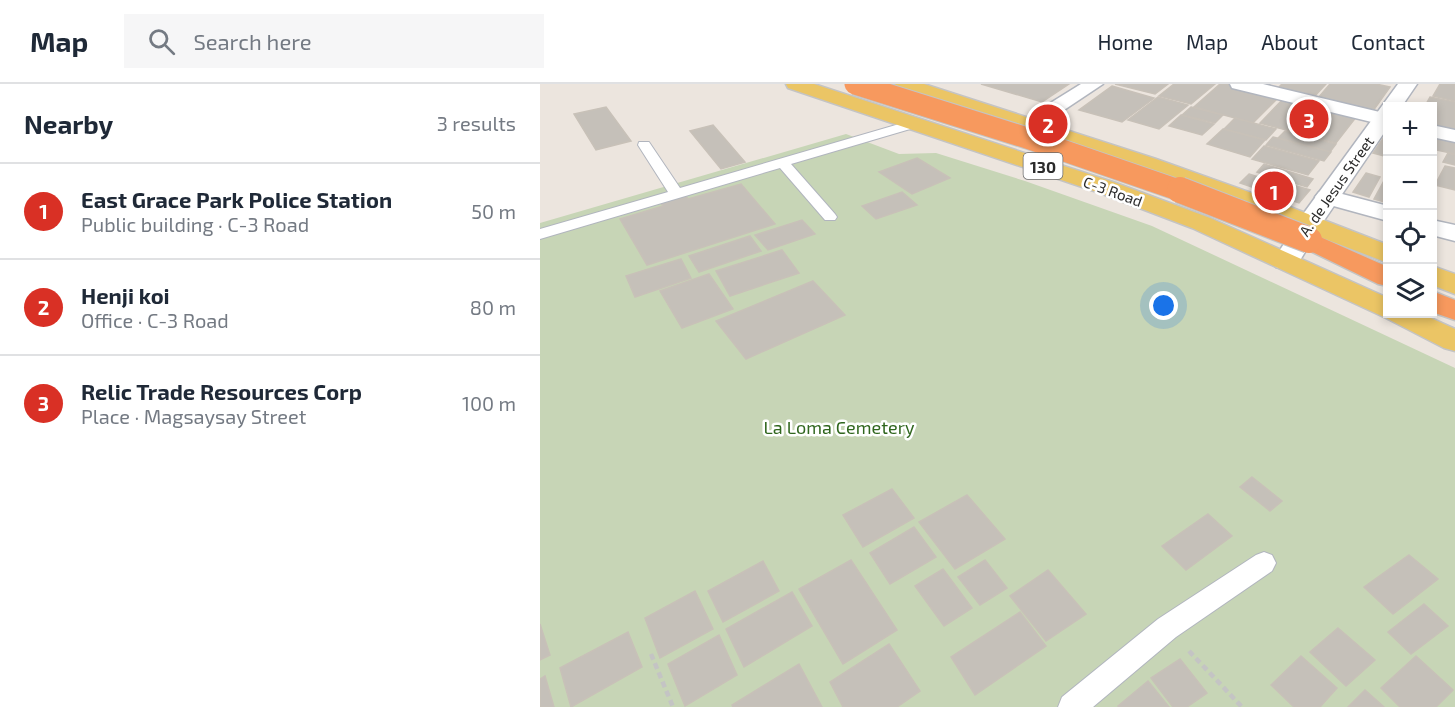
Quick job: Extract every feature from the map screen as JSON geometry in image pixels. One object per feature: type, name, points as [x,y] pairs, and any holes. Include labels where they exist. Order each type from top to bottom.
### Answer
[{"type":"highway","points":[[855,84],[1128,170],[1230,207],[1310,240],[1383,276]]},
{"type":"highway","points":[[1437,302],[1455,311]]},
{"type":"main road","name":"C-3 Road","points":[[795,84],[1108,188],[1201,223],[1383,307]]},
{"type":"main road","name":"130","points":[[904,84],[1030,124],[1310,222],[1383,253]]},
{"type":"main road","points":[[1030,124],[1094,84]]},
{"type":"main road","points":[[1239,84],[1383,113]]},
{"type":"main road","name":"A. de Jesus Street","points":[[1395,102],[1408,84]]},
{"type":"main road","name":"A. de Jesus Street","points":[[1286,261],[1310,222],[1383,120]]},
{"type":"main road","points":[[1437,132],[1455,136]]},
{"type":"main road","points":[[1328,197],[1383,213]]},
{"type":"main road","points":[[1437,228],[1455,233]]},
{"type":"main road","points":[[1437,276],[1455,285]]},
{"type":"main road","points":[[1406,318],[1455,341]]},
{"type":"lane","points":[[540,234],[913,124]]},
{"type":"lane","points":[[644,145],[676,193]]},
{"type":"lane","points":[[782,162],[830,217]]},
{"type":"lane","points":[[1072,707],[1167,628],[1264,563]]},
{"type":"path","points":[[1167,628],[1242,707]]},
{"type":"path","points":[[651,654],[673,707]]},
{"type":"green space","name":"La Loma Cemetery","points":[[846,134],[899,154],[936,153],[1025,181],[1152,226],[1455,368],[1455,707],[540,707],[540,223]]},
{"type":"building","points":[[981,84],[1069,84],[1042,102]]},
{"type":"building","points":[[1115,84],[1168,84],[1155,94]]},
{"type":"building","points":[[1174,84],[1215,84],[1191,104],[1159,96]]},
{"type":"building","points":[[1220,84],[1232,84],[1280,96],[1253,123],[1194,107]]},
{"type":"building","points":[[1282,84],[1326,84],[1314,97],[1278,88]]},
{"type":"building","points":[[1330,84],[1376,84],[1390,87],[1373,111],[1318,98]]},
{"type":"building","points":[[1440,84],[1455,84],[1455,101],[1433,96]]},
{"type":"building","points":[[1112,86],[1154,98],[1122,122],[1079,110]]},
{"type":"building","points":[[1158,97],[1188,105],[1159,129],[1128,120]]},
{"type":"building","points":[[1430,97],[1455,102],[1455,132],[1437,128],[1437,102],[1427,102]]},
{"type":"building","points":[[1284,98],[1357,116],[1336,143],[1260,123]]},
{"type":"building","points":[[606,107],[631,141],[596,150],[574,114]]},
{"type":"building","points":[[1191,107],[1223,115],[1215,123],[1182,115]]},
{"type":"building","points":[[1181,115],[1214,124],[1202,135],[1169,126]]},
{"type":"building","points":[[1235,118],[1276,129],[1266,140],[1224,129]]},
{"type":"building","points":[[713,125],[745,162],[721,169],[690,131]]},
{"type":"building","points":[[1223,129],[1265,140],[1250,157],[1207,144]]},
{"type":"building","points":[[1285,131],[1336,144],[1330,152],[1278,138]]},
{"type":"building","points":[[1273,137],[1331,152],[1324,161],[1266,145]]},
{"type":"building","points":[[1438,137],[1455,141],[1455,154],[1437,150]]},
{"type":"building","points":[[1383,138],[1383,156],[1373,153]]},
{"type":"building","points":[[1264,146],[1319,161],[1308,175],[1252,159]]},
{"type":"building","points":[[1448,153],[1455,155],[1455,165],[1443,162]]},
{"type":"building","points":[[917,158],[950,178],[912,194],[879,172]]},
{"type":"building","points":[[1264,164],[1313,179],[1307,187],[1257,172]]},
{"type":"building","points":[[1445,166],[1455,168],[1455,190],[1437,186]]},
{"type":"building","points":[[1366,173],[1380,177],[1369,197],[1353,192]]},
{"type":"building","points":[[1249,174],[1310,190],[1299,203],[1240,183]]},
{"type":"building","points":[[1383,183],[1383,202],[1374,199]]},
{"type":"building","points":[[741,184],[775,224],[647,265],[620,219],[663,206],[659,200],[684,193],[688,199]]},
{"type":"building","points":[[902,192],[917,205],[876,219],[862,206]]},
{"type":"building","points":[[802,220],[815,234],[768,250],[755,235]]},
{"type":"building","points":[[750,236],[761,251],[699,272],[689,256]]},
{"type":"building","points":[[782,250],[799,273],[730,296],[716,271]]},
{"type":"building","points":[[681,259],[691,278],[635,297],[626,276]]},
{"type":"building","points":[[709,274],[733,309],[682,328],[660,291]]},
{"type":"building","points":[[813,281],[845,315],[746,359],[716,321]]},
{"type":"building","points":[[1252,477],[1282,501],[1270,511],[1240,487]]},
{"type":"building","points":[[892,489],[914,518],[863,547],[843,515]]},
{"type":"building","points":[[967,495],[1005,539],[955,569],[919,522]]},
{"type":"building","points":[[1208,514],[1232,536],[1186,570],[1162,546]]},
{"type":"building","points":[[914,527],[936,557],[890,584],[870,553]]},
{"type":"building","points":[[1409,555],[1438,579],[1393,614],[1364,587]]},
{"type":"building","points":[[851,560],[897,630],[843,664],[799,589]]},
{"type":"building","points":[[985,560],[1007,588],[980,605],[958,577]]},
{"type":"building","points":[[763,561],[779,591],[723,622],[708,591]]},
{"type":"building","points":[[943,569],[972,608],[944,626],[915,586]]},
{"type":"building","points":[[1048,570],[1086,614],[1046,641],[1010,596]]},
{"type":"building","points":[[695,591],[713,629],[660,658],[645,618]]},
{"type":"building","points":[[792,592],[812,626],[744,667],[726,629]]},
{"type":"building","points":[[1424,604],[1448,626],[1411,654],[1388,632]]},
{"type":"building","points":[[1020,612],[1046,646],[975,695],[951,657]]},
{"type":"building","points":[[540,624],[550,655],[540,660]]},
{"type":"building","points":[[1338,628],[1375,660],[1346,686],[1310,652]]},
{"type":"building","points":[[628,632],[642,667],[571,707],[560,668]]},
{"type":"building","points":[[719,635],[737,675],[685,706],[668,664]]},
{"type":"building","points":[[889,644],[920,691],[897,707],[843,707],[830,682]]},
{"type":"building","points":[[1301,656],[1337,688],[1320,707],[1294,707],[1271,685]]},
{"type":"building","points":[[1416,656],[1453,690],[1436,707],[1400,707],[1381,688]]},
{"type":"building","points":[[1180,659],[1207,693],[1187,707],[1173,707],[1151,678]]},
{"type":"building","points":[[799,664],[822,707],[733,707],[732,705]]},
{"type":"building","points":[[545,676],[554,707],[540,707],[540,679]]},
{"type":"building","points":[[1148,681],[1169,707],[1118,706]]},
{"type":"building","points":[[1365,690],[1384,707],[1348,707]]},
{"type":"place","name":"Relic Trade Resources Corp","points":[[1309,119]]},
{"type":"place","name":"Henji koi","points":[[1048,124]]},
{"type":"place","name":"East Grace Park Police Station","points":[[1274,191]]}]
